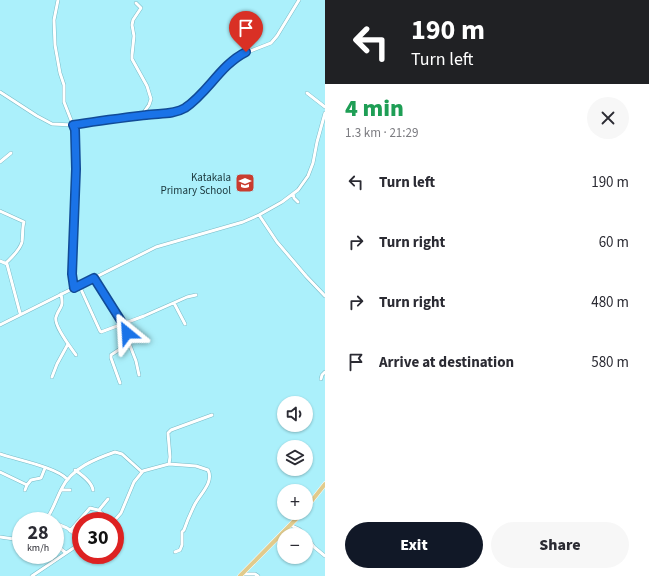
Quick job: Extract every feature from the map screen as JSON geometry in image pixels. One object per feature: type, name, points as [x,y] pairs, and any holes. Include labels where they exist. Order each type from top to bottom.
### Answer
[{"type":"main road","points":[[313,499],[325,484]]},
{"type":"main road","points":[[241,575],[296,520]]},
{"type":"street","points":[[58,0],[54,20],[55,45],[60,73],[64,85],[64,102],[75,130],[76,169],[72,274],[74,288]]},
{"type":"street","points":[[0,92],[52,124],[73,125],[142,115],[173,113],[186,107],[225,67],[240,55],[271,43],[277,36],[299,0]]},
{"type":"street","points":[[136,3],[141,8],[132,24],[134,36],[132,59],[147,86],[151,99],[142,115]]},
{"type":"street","points":[[307,94],[325,107]]},
{"type":"street","points":[[0,325],[156,247],[243,222],[259,215],[293,194],[305,181],[311,171],[325,114]]},
{"type":"street","points":[[0,162],[11,153]]},
{"type":"street","points":[[293,194],[294,198],[298,202]]},
{"type":"street","points":[[0,211],[24,222],[21,244],[6,263]]},
{"type":"street","points":[[259,215],[277,242],[325,296]]},
{"type":"street","points":[[0,261],[6,263]]},
{"type":"street","points":[[6,263],[20,314]]},
{"type":"street","points":[[94,278],[126,329],[139,375]]},
{"type":"street","points":[[79,285],[100,332],[144,316],[187,297],[196,295]]},
{"type":"street","points":[[61,294],[63,305],[56,317],[56,322],[76,355]]},
{"type":"street","points":[[174,303],[185,324]]},
{"type":"street","points":[[120,383],[111,355],[129,343]]},
{"type":"street","points":[[52,377],[68,344]]},
{"type":"street","points":[[321,379],[325,372]]},
{"type":"street","points":[[169,464],[170,457],[168,433],[171,430],[212,415]]},
{"type":"street","points":[[52,512],[67,479],[76,470],[115,452],[122,454],[142,472]]},
{"type":"street","points":[[0,454],[64,475],[67,479]]},
{"type":"street","points":[[121,512],[134,482],[142,472],[169,464],[196,466],[208,470],[210,473],[207,485],[196,502],[182,532],[182,545],[180,550],[175,552]]},
{"type":"street","points":[[25,490],[31,480],[41,478],[45,468]]},
{"type":"street","points":[[76,470],[89,482],[93,490]]},
{"type":"street","points":[[0,472],[27,485]]},
{"type":"street","points":[[61,490],[70,490]]},
{"type":"street","points":[[64,527],[70,531],[90,508],[99,510],[108,498]]},
{"type":"street","points":[[290,526],[296,528]]},
{"type":"street","points":[[0,537],[12,539]]},
{"type":"street","points":[[313,546],[325,556]]},
{"type":"street","points":[[32,576],[72,549]]},
{"type":"street","points":[[241,575],[255,574],[258,576]]},
{"type":"place","name":"Katakala Primary School","points":[[245,183]]},
{"type":"route","points":[[127,333],[126,329],[94,278],[74,288],[72,274],[76,169],[75,130],[73,125],[152,114],[173,113],[186,107],[225,67],[246,52]]}]
